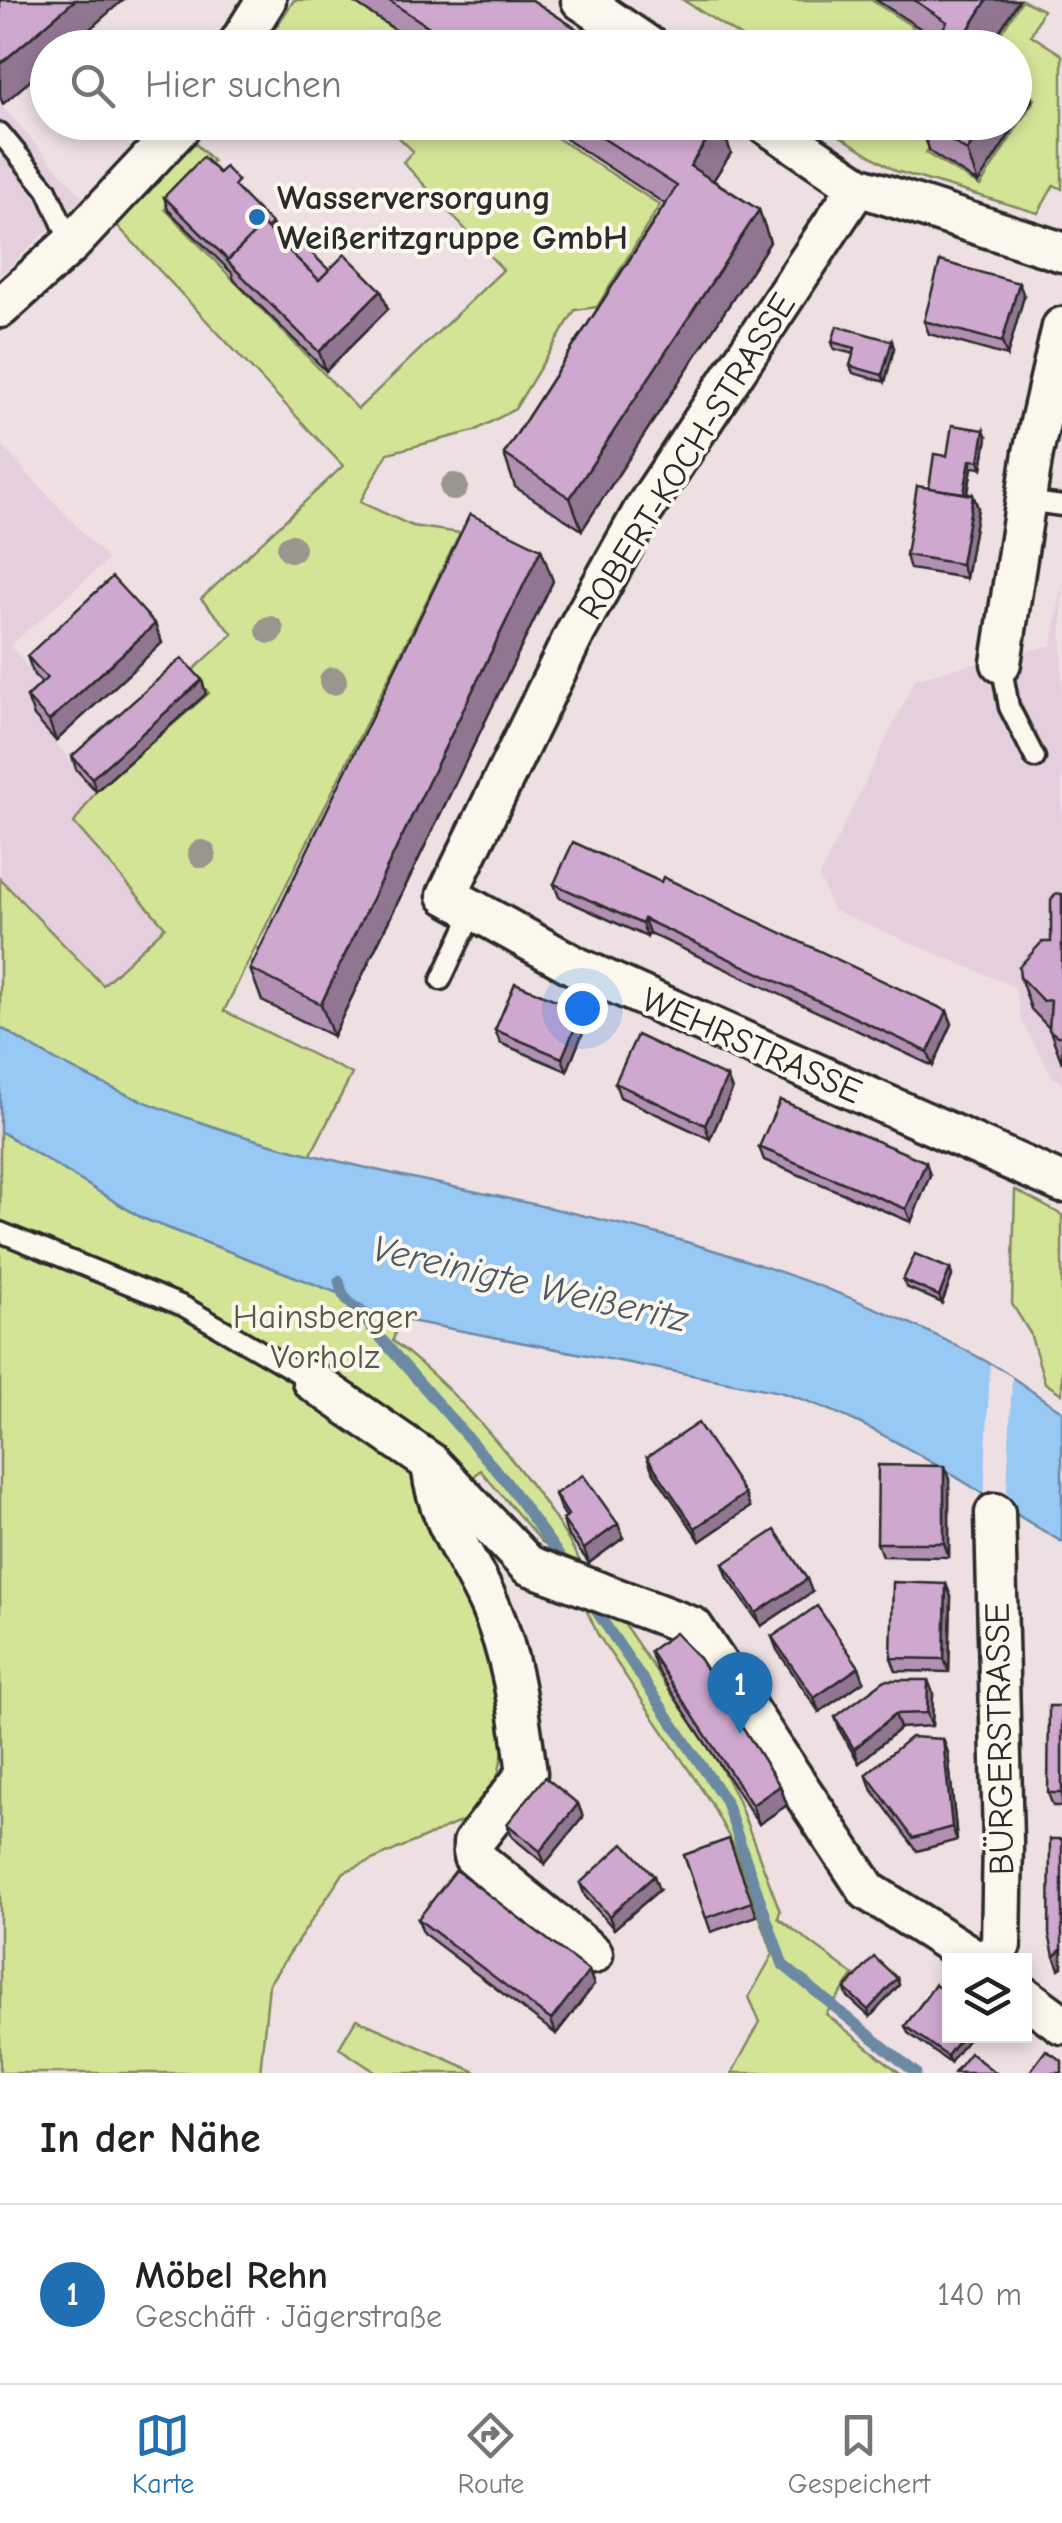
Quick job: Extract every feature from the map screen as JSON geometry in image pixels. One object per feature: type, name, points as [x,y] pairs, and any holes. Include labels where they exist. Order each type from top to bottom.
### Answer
[{"type":"street","points":[[247,30],[266,0]]},
{"type":"street","points":[[580,0],[624,30]]},
{"type":"street","points":[[0,308],[71,244],[168,140]]},
{"type":"street","points":[[790,140],[858,186],[1062,252]]},
{"type":"street","name":"ROBERT-KOCH-STRASSE","points":[[448,895],[576,631],[644,511],[858,186]]},
{"type":"street","points":[[1000,664],[1044,503],[1062,328]]},
{"type":"street","name":"WEHRSTRASSE","points":[[448,895],[575,966],[1062,1184]]},
{"type":"street","points":[[312,1381],[431,1463],[528,1564],[556,1578],[693,1627],[868,1891],[965,1953]]},
{"type":"street","points":[[431,1463],[435,1498],[490,1605],[514,1668],[526,1773],[472,1844],[474,1856],[593,1954]]},
{"type":"street","name":"BÜRGERSTRASSE","points":[[995,1513],[1003,1841],[1001,1945],[995,1953]]},
{"type":"street","points":[[1032,2002],[1062,2024]]},
{"type":"lane","points":[[0,133],[48,190],[71,244]]},
{"type":"lane","points":[[1000,664],[1009,707],[1035,758]]},
{"type":"lane","points":[[441,980],[468,923],[448,895]]},
{"type":"lane","points":[[0,1232],[183,1306],[312,1381]]},
{"type":"shaded area","points":[[0,104],[83,198],[0,275]]},
{"type":"shaded area","points":[[0,444],[108,560],[10,646],[54,697],[34,717],[96,791],[75,824],[165,926],[103,985],[0,879]]},
{"type":"shaded area","points":[[1062,581],[1062,1083],[1052,1076],[1021,1020],[1015,987],[833,910],[819,877],[916,678],[1052,645]]},
{"type":"green space","points":[[294,0],[351,0],[394,30],[274,30]]},
{"type":"green space","points":[[683,0],[871,0],[918,30],[730,30]]},
{"type":"green space","points":[[1022,0],[1043,10],[1032,33],[1003,30]]},
{"type":"green space","points":[[1032,36],[1062,55],[1062,189],[1054,185],[1038,213],[896,171],[846,140],[931,140],[926,153],[980,186],[1009,140],[1032,140]]},
{"type":"green space","points":[[192,140],[213,161],[165,209],[358,409],[503,270],[403,162],[413,151],[402,140],[560,140],[660,205],[597,307],[575,310],[515,409],[474,431],[388,453],[360,502],[412,526],[460,533],[224,1011],[352,1074],[310,1156],[231,1134],[150,1105],[71,1068],[0,1027],[0,879],[103,985],[165,927],[74,823],[96,791],[209,693],[191,672],[233,634],[201,599],[343,466],[113,221]]},
{"type":"green space","name":"Hainsberger Vorholz","points":[[0,1131],[142,1218],[343,1295],[374,1314],[398,1319],[393,1341],[446,1387],[498,1444],[545,1505],[582,1565],[542,1542],[480,1470],[436,1521],[490,1654],[507,1729],[495,1792],[465,1820],[344,1872],[269,1984],[260,2073],[0,2073]]},
{"type":"green space","points":[[1015,1190],[1062,1215],[1062,1394],[1045,1383],[1030,1333],[1012,1304]]},
{"type":"green space","points":[[586,1609],[620,1618],[717,1760],[737,1798],[780,1911],[778,1918],[854,1975],[826,2014],[900,2073],[732,2073],[760,2022],[749,1997],[773,1954],[736,1850],[709,1800],[598,1635]]},
{"type":"green space","points":[[356,2019],[478,2073],[377,2073],[339,2048]]},
{"type":"water","name":"Vereinigte Weißeritz","points":[[0,1027],[76,1071],[156,1106],[238,1134],[705,1247],[831,1290],[954,1344],[1002,1370],[1062,1411],[1062,1542],[925,1458],[818,1405],[780,1392],[374,1314],[343,1295],[142,1218],[0,1131]]},
{"type":"pier","points":[[990,1364],[1012,1377],[1006,1513],[984,1502]]},
{"type":"building","points":[[0,0],[75,0],[40,30],[30,30],[30,38],[0,64]]},
{"type":"building","points":[[388,0],[532,0],[578,30],[434,30]]},
{"type":"building","points":[[914,0],[987,0],[968,30],[942,30],[947,22]]},
{"type":"building","points":[[606,140],[707,140],[690,166],[759,210],[570,498],[504,454],[677,186]]},
{"type":"building","points":[[950,140],[974,140],[967,151]]},
{"type":"building","points":[[203,157],[219,173],[225,167],[238,181],[234,186],[272,224],[267,229],[263,225],[228,260],[164,197]]},
{"type":"building","points":[[263,225],[319,280],[345,254],[381,290],[319,352],[227,261]]},
{"type":"building","points":[[289,231],[329,270],[319,280],[279,241]]},
{"type":"building","points":[[940,261],[1019,283],[1002,342],[924,321]]},
{"type":"building","points":[[837,326],[892,341],[882,375],[850,366],[855,348],[832,342]]},
{"type":"building","points":[[952,425],[984,430],[979,461],[970,460],[964,493],[929,488],[934,454],[947,456]]},
{"type":"building","points":[[917,486],[973,495],[961,564],[906,555]]},
{"type":"building","points":[[470,514],[541,549],[321,1004],[250,969]]},
{"type":"building","points":[[112,577],[155,624],[49,721],[27,697],[47,678],[27,656]]},
{"type":"building","points":[[182,658],[202,680],[92,778],[72,756]]},
{"type":"building","points":[[573,842],[661,882],[663,877],[947,1011],[928,1052],[644,919],[642,924],[554,884]]},
{"type":"building","points":[[1062,894],[1062,1036],[1049,1030],[1051,1000],[1043,1001],[1020,977],[1019,967],[1042,942],[1051,942],[1051,900]]},
{"type":"building","points":[[515,983],[582,1011],[562,1058],[495,1030]]},
{"type":"building","points":[[637,1035],[727,1077],[705,1125],[615,1083]]},
{"type":"building","points":[[780,1100],[926,1162],[906,1209],[759,1147]]},
{"type":"building","points":[[915,1254],[950,1269],[939,1296],[903,1280]]},
{"type":"building","points":[[698,1423],[745,1494],[695,1528],[647,1457]]},
{"type":"building","points":[[878,1465],[944,1466],[944,1543],[877,1543]]},
{"type":"building","points":[[583,1475],[618,1524],[584,1549],[563,1520],[568,1515],[555,1494]]},
{"type":"building","points":[[775,1530],[807,1579],[756,1613],[723,1564]]},
{"type":"building","points":[[893,1582],[946,1584],[944,1659],[891,1658]]},
{"type":"building","points":[[817,1606],[859,1667],[814,1698],[772,1637]]},
{"type":"building","points":[[675,1633],[699,1658],[780,1786],[752,1805],[650,1651]]},
{"type":"building","points":[[885,1680],[928,1680],[927,1713],[895,1714],[854,1749],[835,1717]]},
{"type":"building","points":[[1049,1706],[1062,1706],[1062,1793],[1048,1793]]},
{"type":"building","points":[[911,1737],[943,1739],[952,1827],[913,1838],[866,1774]]},
{"type":"building","points":[[545,1777],[578,1804],[540,1851],[507,1824]]},
{"type":"building","points":[[729,1839],[752,1902],[706,1918],[684,1855]]},
{"type":"building","points":[[1050,1839],[1062,1839],[1062,1949],[1054,1956],[1049,1934]]},
{"type":"building","points":[[624,1843],[654,1876],[609,1916],[580,1883]]},
{"type":"building","points":[[456,1870],[589,1971],[551,2020],[418,1919]]},
{"type":"building","points":[[874,1957],[897,1978],[868,2010],[845,1989]]},
{"type":"building","points":[[935,1985],[942,1990],[942,2043],[957,2043],[947,2056],[905,2026]]},
{"type":"building","points":[[1046,2050],[1062,2061],[1062,2073],[1029,2073]]},
{"type":"building","points":[[970,2053],[996,2073],[954,2073]]},
{"type":"waterway","points":[[339,1281],[343,1295],[504,1479],[570,1570]]},
{"type":"waterway","points":[[588,1599],[725,1800],[783,1965],[916,2073]]},
{"type":"place","name":"Wasserversorgung Weißeritzgruppe GmbH","points":[[257,217]]},
{"type":"place","name":"Möbel Rehn","points":[[740,1734]]}]
